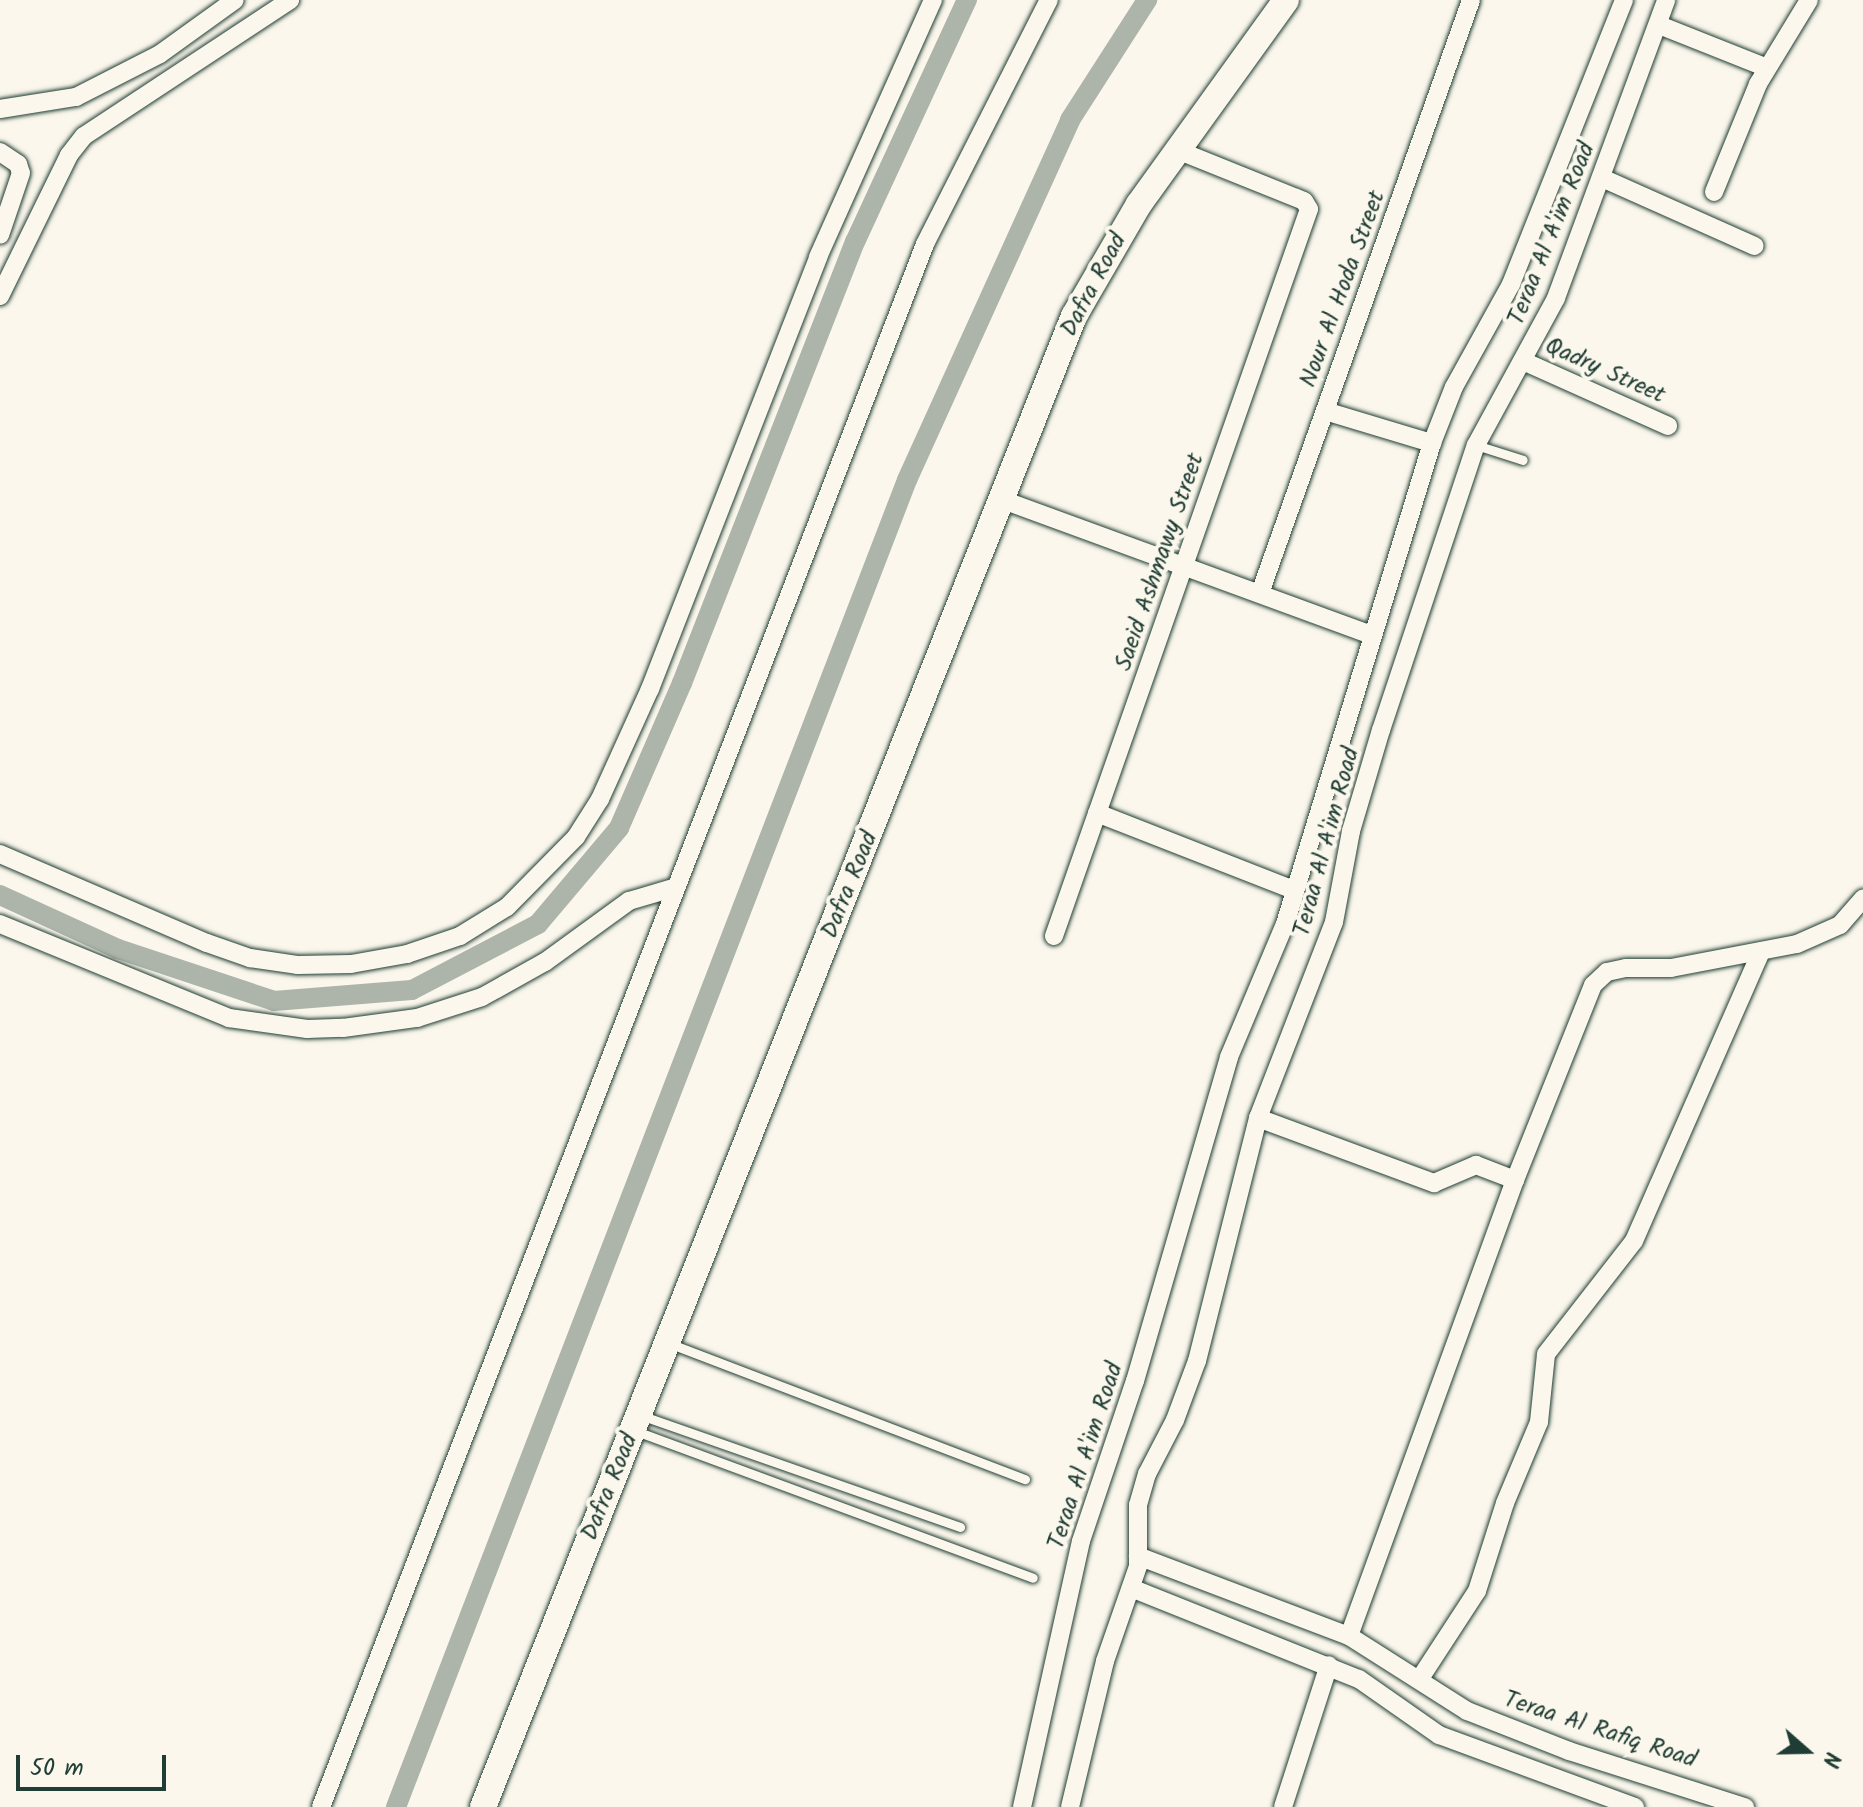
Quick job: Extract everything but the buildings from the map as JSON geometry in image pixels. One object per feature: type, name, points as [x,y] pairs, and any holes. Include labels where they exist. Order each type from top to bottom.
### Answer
[{"type":"main road","name":"Dafra Road","points":[[483,1807],[1074,316],[1177,150],[1286,0]]},
{"type":"street","points":[[0,109],[89,91],[160,54],[235,0]]},
{"type":"street","points":[[0,296],[69,155],[84,136],[290,0]]},
{"type":"street","points":[[0,854],[207,943],[250,958],[298,965],[351,964],[407,954],[460,936],[507,907],[576,837],[600,799],[650,689],[818,257],[933,0]]},
{"type":"street","points":[[321,1807],[925,244],[1049,0]]},
{"type":"street","name":"Nour Al Hoda Street","points":[[1260,593],[1471,0]]},
{"type":"street","name":"Teraa Al A'im Road","points":[[1022,1807],[1081,1541],[1135,1381],[1229,1057],[1285,924],[1432,443],[1454,387],[1511,284],[1624,0]]},
{"type":"street","name":"Teraa Al A'im Road","points":[[1070,1807],[1105,1661],[1131,1588],[1138,1556],[1138,1505],[1144,1482],[1197,1361],[1258,1118],[1334,922],[1366,779],[1476,445],[1556,298],[1666,0]]},
{"type":"street","points":[[1714,192],[1767,68],[1809,0]]},
{"type":"street","points":[[1659,25],[1767,68]]},
{"type":"street","name":"Saeid Ashmawy Street","points":[[1054,936],[1308,205],[1177,150]]},
{"type":"street","points":[[0,152],[21,173],[0,235]]},
{"type":"street","points":[[1602,178],[1755,246]]},
{"type":"street","name":"Qadry Street","points":[[1523,361],[1668,426]]},
{"type":"street","points":[[1325,411],[1432,443]]},
{"type":"street","points":[[1000,499],[1372,635]]},
{"type":"street","points":[[1097,813],[1293,890]]},
{"type":"street","points":[[0,924],[229,1018],[307,1029],[343,1028],[417,1018],[482,997],[545,962],[629,901],[676,887]]},
{"type":"street","points":[[1349,1636],[1515,1180],[1593,985],[1607,972],[1626,968],[1671,968],[1761,952],[1840,925],[1863,899]]},
{"type":"street","points":[[1419,1680],[1477,1591],[1505,1503],[1539,1422],[1546,1354],[1634,1241],[1761,952]]},
{"type":"street","points":[[1258,1118],[1434,1183],[1476,1165],[1515,1180]]},
{"type":"street","name":"Teraa Al Rafiq Road","points":[[1138,1556],[1349,1636],[1467,1711],[1569,1751],[1745,1807]]},
{"type":"street","points":[[1131,1588],[1359,1679],[1439,1735],[1630,1806]]},
{"type":"street","points":[[1283,1807],[1329,1665]]},
{"type":"lane","points":[[1476,445],[1523,460]]},
{"type":"lane","points":[[668,1343],[1025,1479]]},
{"type":"lane","points":[[636,1422],[960,1527]]},
{"type":"lane","points":[[636,1422],[1033,1578]]},
{"type":"waterway","points":[[0,895],[118,949],[274,1001],[412,990],[538,924],[619,828],[682,683],[855,242],[967,0]]},
{"type":"waterway","points":[[396,1807],[907,480],[1070,120],[1147,0]]}]
